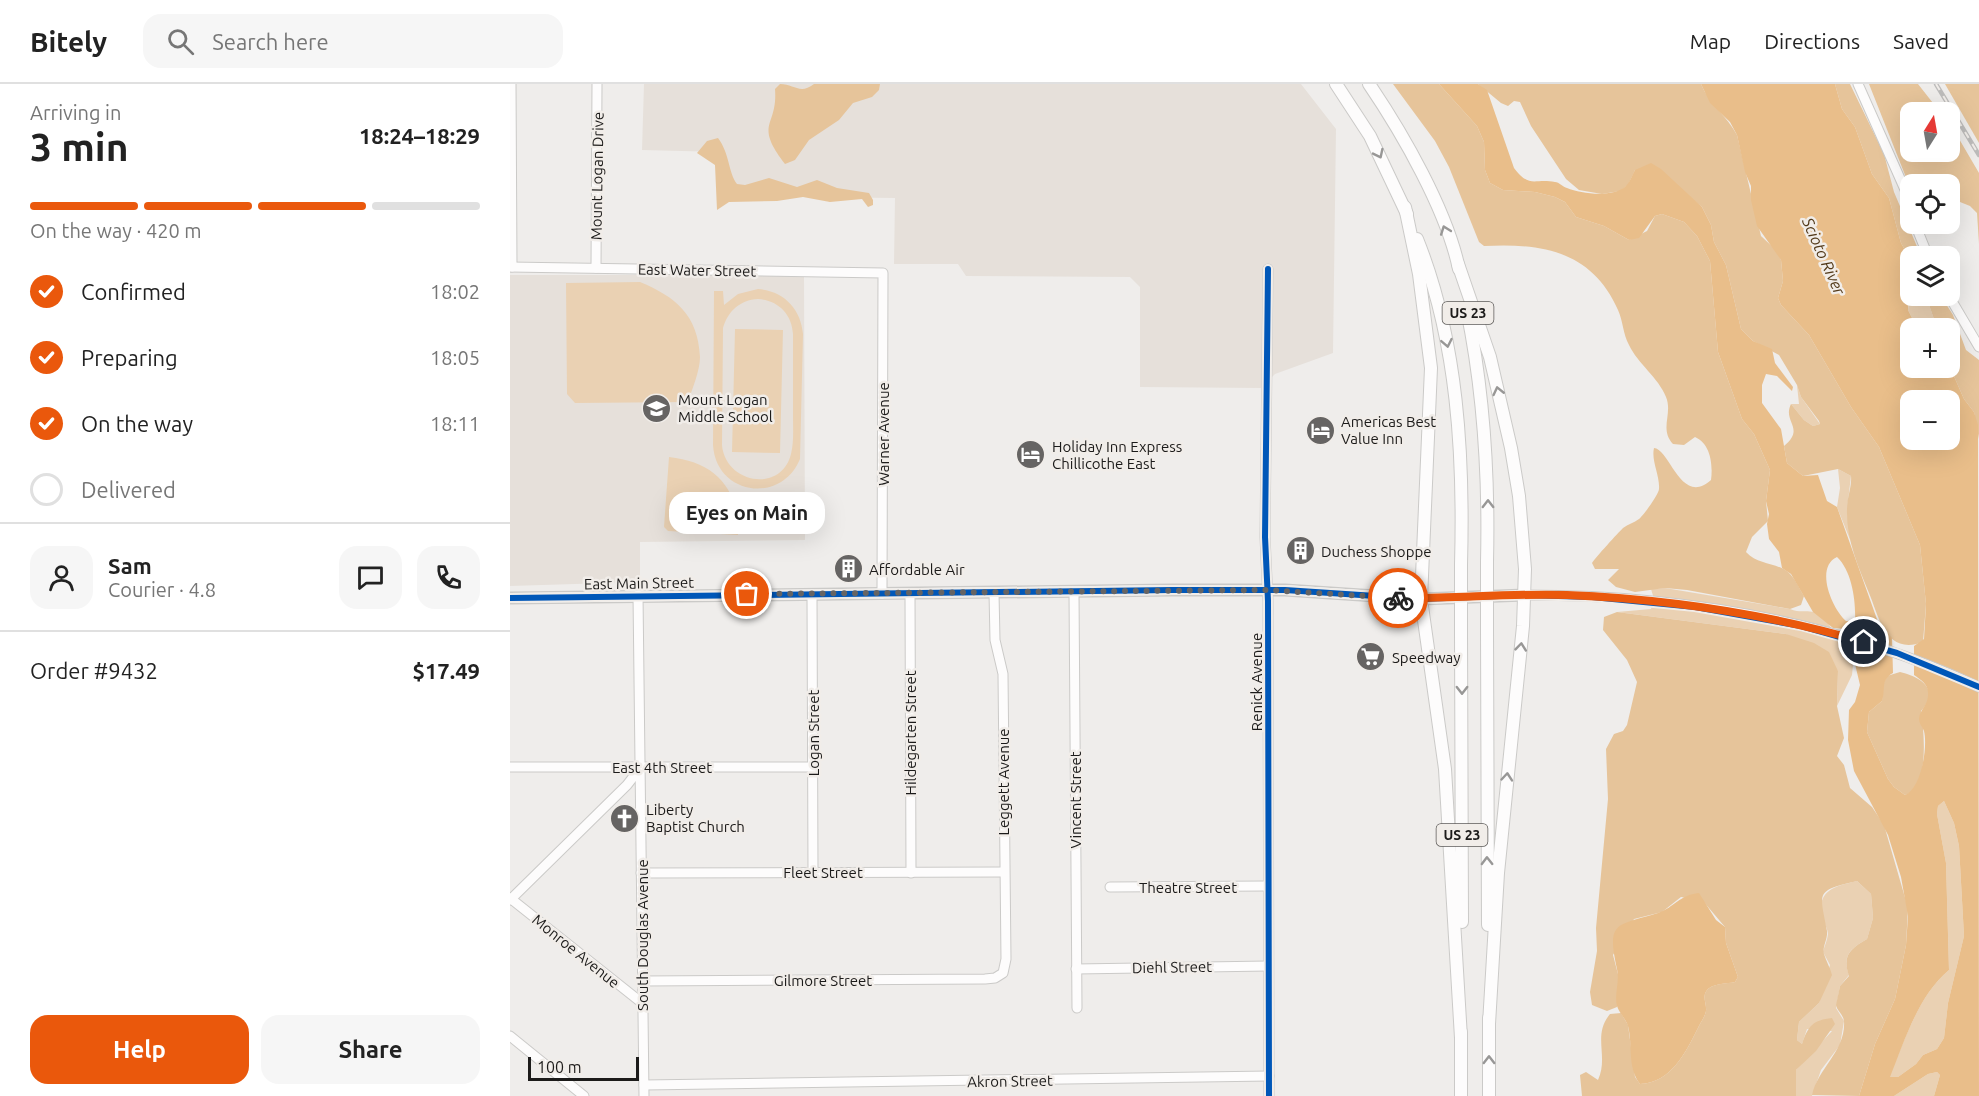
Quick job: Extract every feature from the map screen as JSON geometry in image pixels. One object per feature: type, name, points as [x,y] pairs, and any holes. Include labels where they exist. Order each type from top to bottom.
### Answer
[{"type":"highway","name":"US 23","points":[[1336,84],[1370,136],[1405,207],[1431,273],[1448,347],[1457,416],[1463,497],[1461,1096]]},
{"type":"highway","name":"US 23","points":[[1369,84],[1393,120],[1415,160],[1437,208],[1458,264],[1473,338],[1483,418],[1489,497],[1487,562],[1489,1096]]},
{"type":"highway","points":[[1405,207],[1419,274],[1431,368],[1420,599],[1445,769],[1461,1038]]},
{"type":"highway","points":[[1458,264],[1490,357],[1510,448],[1519,496],[1525,595],[1498,873],[1489,1024]]},
{"type":"main road","name":"East Main Street","points":[[510,598],[1267,590],[1420,599],[1525,595]]},
{"type":"street","points":[[511,84],[511,267]]},
{"type":"street","name":"Mount Logan Drive","points":[[596,268],[597,84]]},
{"type":"street","points":[[1858,84],[1900,178]]},
{"type":"street","name":"East Water Street","points":[[511,267],[883,273]]},
{"type":"street","name":"Renick Avenue","points":[[1268,269],[1265,525],[1269,1096]]},
{"type":"street","name":"Warner Avenue","points":[[882,594],[883,273]]},
{"type":"street","points":[[1954,306],[1979,347]]},
{"type":"street","name":"Leggett Avenue","points":[[994,592],[995,640],[1003,674],[1006,959],[1003,973]]},
{"type":"street","name":"Vincent Street","points":[[1074,592],[1077,1008]]},
{"type":"street","name":"Logan Street","points":[[812,594],[813,872]]},
{"type":"street","name":"Hildegarten Street","points":[[910,594],[911,873]]},
{"type":"street","name":"South Douglas Avenue","points":[[638,595],[644,1096]]},
{"type":"street","points":[[1525,595],[1643,601],[1732,612],[1832,633],[1897,653],[1979,687]]},
{"type":"street","name":"East 4th Street","points":[[510,767],[813,767]]},
{"type":"street","points":[[510,899],[627,784],[641,767]]},
{"type":"street","name":"Fleet Street","points":[[641,873],[1004,872]]},
{"type":"street","name":"Theatre Street","points":[[1110,887],[1266,886]]},
{"type":"street","name":"Monroe Avenue","points":[[510,899],[642,1003]]},
{"type":"street","name":"Diehl Street","points":[[1076,969],[1268,966]]},
{"type":"street","name":"Gilmore Street","points":[[642,981],[985,979],[995,978],[1003,973]]},
{"type":"street","points":[[510,1036],[584,1096]]},
{"type":"street","name":"Akron Street","points":[[644,1085],[1269,1076]]},
{"type":"shaded area","points":[[644,84],[1301,84],[1336,129],[1333,353],[1275,374],[1261,388],[1140,387],[1140,287],[1130,277],[966,276],[958,264],[894,264],[895,198],[724,196],[722,152],[642,150]]},
{"type":"shaded area","points":[[780,84],[805,89],[814,84],[880,84],[879,90],[872,97],[853,103],[839,120],[809,140],[795,160],[785,164],[770,140],[769,132],[775,89]]},
{"type":"shaded area","points":[[1393,84],[1439,84],[1477,126],[1484,142],[1485,170],[1490,183],[1503,190],[1535,192],[1555,197],[1565,202],[1576,217],[1604,226],[1629,240],[1647,231],[1655,216],[1662,214],[1684,222],[1697,236],[1710,261],[1718,352],[1742,419],[1754,434],[1770,470],[1766,501],[1768,521],[1752,537],[1746,552],[1756,559],[1788,572],[1804,596],[1801,605],[1790,609],[1665,588],[1635,592],[1616,587],[1608,580],[1619,569],[1595,569],[1592,563],[1594,560],[1623,528],[1641,517],[1658,492],[1654,448],[1660,451],[1684,482],[1692,487],[1701,486],[1711,480],[1712,468],[1708,450],[1695,437],[1684,445],[1673,444],[1669,438],[1666,427],[1668,403],[1666,397],[1658,383],[1633,352],[1625,336],[1618,310],[1607,290],[1594,275],[1579,263],[1545,249],[1526,246],[1484,246],[1479,242],[1449,167],[1435,141]]},
{"type":"shaded area","points":[[1478,84],[1701,84],[1737,135],[1761,236],[1777,251],[1781,260],[1783,281],[1778,298],[1781,305],[1809,335],[1851,407],[1879,447],[1920,545],[1926,604],[1923,642],[1910,645],[1900,644],[1892,639],[1881,623],[1857,562],[1848,531],[1847,509],[1851,476],[1838,469],[1803,476],[1787,463],[1784,446],[1790,440],[1794,430],[1789,416],[1791,404],[1804,420],[1813,426],[1820,424],[1801,397],[1797,385],[1779,355],[1753,341],[1741,329],[1726,265],[1714,242],[1711,225],[1702,207],[1682,191],[1635,170],[1628,185],[1620,191],[1602,194],[1579,190],[1566,179],[1531,126],[1520,102],[1514,101],[1508,106],[1501,103]]},
{"type":"shaded area","points":[[1835,84],[1850,84],[1884,154],[1900,206],[1900,234],[1912,234],[1917,246],[1903,246],[1901,243],[1889,198],[1872,174],[1855,127],[1842,109]]},
{"type":"shaded area","points":[[1869,84],[1918,84],[1932,102],[1900,102],[1900,162],[1960,162],[1960,141],[1979,173],[1979,244],[1977,213],[1970,206],[1960,202],[1960,174],[1905,174]]},
{"type":"shaded area","points":[[1945,84],[1979,84],[1979,143],[1960,110],[1960,102],[1955,102]]},
{"type":"shaded area","points":[[718,138],[725,150],[737,184],[745,185],[769,178],[797,187],[817,180],[837,188],[869,193],[873,205],[868,207],[862,199],[830,202],[803,197],[777,201],[729,202],[717,210],[715,165],[697,153],[707,141]]},
{"type":"shaded area","name":"Mount Logan Middle School","points":[[510,275],[804,275],[805,540],[640,542],[640,582],[510,586]]},
{"type":"shaded area","points":[[640,282],[674,301],[683,309],[695,330],[700,362],[688,402],[575,403],[567,394],[566,283]]},
{"type":"shaded area","points":[[758,289],[776,293],[795,309],[802,325],[800,459],[791,474],[779,483],[765,488],[750,488],[737,484],[725,475],[717,462],[713,445],[714,291],[723,291],[724,305],[738,294]],"holes":[[[758,299],[783,309],[792,327],[793,440],[791,454],[785,467],[776,475],[766,479],[754,479],[733,468],[725,458],[722,445],[723,328],[728,316],[740,304]]]},
{"type":"shaded area","points":[[1909,306],[1929,306],[1934,318],[1912,318]]},
{"type":"shaded area","points":[[1929,306],[1947,306],[1954,318],[1934,318]]},
{"type":"shaded area","points":[[735,329],[783,330],[780,453],[732,452]]},
{"type":"shaded area","points":[[1960,334],[1966,350],[1979,360],[1979,439],[1974,412],[1964,399],[1955,378],[1960,378]]},
{"type":"shaded area","points":[[1797,385],[1801,397],[1820,424],[1813,426],[1804,420],[1791,404],[1799,404]]},
{"type":"shaded area","points":[[669,457],[699,465],[711,471],[721,480],[734,504],[738,535],[668,531],[664,527]]},
{"type":"shaded area","points":[[1838,469],[1851,476],[1847,509],[1851,542],[1837,507],[1840,488]]},
{"type":"shaded area","points":[[1665,588],[1821,615],[1831,627],[1843,652],[1853,665],[1852,675],[1837,706],[1838,671],[1786,634],[1617,612],[1651,609],[1654,599],[1651,589]]},
{"type":"shaded area","points":[[1617,612],[1786,634],[1814,643],[1829,652],[1838,671],[1837,706],[1844,738],[1837,756],[1844,765],[1850,788],[1872,807],[1884,825],[1908,908],[1906,945],[1895,999],[1875,1044],[1859,1096],[1812,1095],[1815,1085],[1841,1041],[1844,1021],[1836,1005],[1840,986],[1849,976],[1847,958],[1856,946],[1867,939],[1873,918],[1871,894],[1857,881],[1833,888],[1823,895],[1827,934],[1824,951],[1832,975],[1819,1003],[1799,1022],[1797,1040],[1802,1044],[1809,1028],[1820,1020],[1832,1018],[1835,1024],[1816,1051],[1796,1070],[1796,1096],[1582,1096],[1580,1075],[1586,1072],[1598,1080],[1602,1063],[1602,1030],[1610,1014],[1621,1013],[1628,1025],[1635,1077],[1640,1084],[1651,1082],[1669,1072],[1683,1056],[1705,1013],[1705,997],[1708,989],[1735,982],[1738,977],[1726,943],[1725,927],[1703,901],[1681,897],[1662,912],[1634,919],[1613,955],[1619,978],[1617,1007],[1607,1011],[1592,1005],[1590,992],[1597,951],[1596,928],[1608,799],[1606,749],[1614,734],[1623,731],[1627,725],[1637,682],[1627,660],[1603,630],[1604,617]]},
{"type":"shaded area","points":[[1900,672],[1915,677],[1929,691],[1929,697],[1921,711],[1924,745],[1922,770],[1913,790],[1905,795],[1888,779],[1867,732],[1869,712],[1882,701],[1883,685],[1887,676]]},
{"type":"shaded area","points":[[1944,801],[1954,823],[1959,846],[1964,936],[1948,1003],[1944,1038],[1937,1049],[1923,1055],[1916,1064],[1898,1077],[1889,1077],[1921,1006],[1929,992],[1949,970],[1946,863],[1937,814],[1938,806]]},
{"type":"shaded area","points":[[1857,881],[1871,894],[1873,918],[1867,939],[1856,946],[1847,957],[1849,975],[1840,986],[1836,1008],[1844,1021],[1840,1045],[1821,1070],[1812,1096],[1796,1096],[1796,1070],[1832,1031],[1807,1029],[1802,1044],[1797,1040],[1799,1022],[1819,1003],[1830,965],[1823,952],[1828,933],[1821,906],[1830,890]]},
{"type":"shaded area","points":[[1937,1072],[1940,1075],[1934,1096],[1894,1096],[1928,1074]]},
{"type":"water","name":"Scioto River","points":[[1439,84],[1478,84],[1487,90],[1514,168],[1528,181],[1556,182],[1581,192],[1597,194],[1613,192],[1626,186],[1635,170],[1651,163],[1661,169],[1702,207],[1711,225],[1714,242],[1726,265],[1741,329],[1753,341],[1772,349],[1775,363],[1793,387],[1792,391],[1777,376],[1766,374],[1762,385],[1762,403],[1781,429],[1787,463],[1803,476],[1818,475],[1827,501],[1837,507],[1878,622],[1892,638],[1893,673],[1886,679],[1882,701],[1869,712],[1867,732],[1888,779],[1905,795],[1915,785],[1922,767],[1925,738],[1919,718],[1928,697],[1925,685],[1914,675],[1914,646],[1924,639],[1926,604],[1920,545],[1879,447],[1851,407],[1809,335],[1781,305],[1778,298],[1783,281],[1781,260],[1757,226],[1751,200],[1751,186],[1745,172],[1737,135],[1730,122],[1710,103],[1701,84],[1835,84],[1842,109],[1855,127],[1872,174],[1889,198],[1903,246],[1900,246],[1900,306],[1908,306],[1912,318],[1900,318],[1900,378],[1955,378],[1964,399],[1974,412],[1978,425],[1979,1096],[1934,1096],[1940,1075],[1937,1072],[1928,1074],[1894,1096],[1859,1096],[1875,1044],[1895,999],[1906,945],[1908,916],[1901,877],[1888,835],[1854,771],[1848,740],[1849,710],[1855,702],[1860,685],[1855,664],[1862,647],[1857,630],[1833,628],[1813,612],[1791,574],[1782,568],[1779,552],[1769,539],[1767,524],[1769,514],[1766,501],[1770,470],[1754,434],[1742,419],[1718,352],[1710,261],[1697,236],[1684,222],[1662,214],[1655,216],[1639,238],[1629,240],[1604,226],[1576,217],[1565,202],[1555,197],[1535,192],[1503,190],[1490,183],[1485,170],[1484,142],[1477,126]],"holes":[[[1837,557],[1850,578],[1854,596],[1855,621],[1846,621],[1840,615],[1828,588],[1827,569],[1830,562]],[[1944,801],[1954,823],[1959,846],[1964,936],[1948,1003],[1944,1038],[1937,1049],[1923,1055],[1916,1064],[1898,1077],[1890,1077],[1921,1006],[1929,992],[1949,970],[1946,863],[1937,814],[1938,806]]]},
{"type":"water","points":[[1699,893],[1716,920],[1725,927],[1726,943],[1738,977],[1735,982],[1708,989],[1705,994],[1705,1015],[1683,1056],[1669,1072],[1660,1078],[1640,1084],[1633,1071],[1628,1026],[1617,1006],[1618,974],[1614,953],[1614,933],[1624,924],[1658,913],[1687,896]]},
{"type":"railway","points":[[1936,84],[1979,155]]},
{"type":"cycle path","points":[[1268,269],[1265,537],[1268,601],[1269,1096]]},
{"type":"cycle path","points":[[510,598],[1172,590],[1285,590],[1421,599],[1525,595],[1592,597],[1695,607],[1801,626],[1897,653],[1979,687]]},
{"type":"way so far","points":[[747,594],[1285,590],[1398,598]]},
{"type":"place","name":"Mount Logan Middle School","points":[[657,408]]},
{"type":"place","name":"Americas Best Value Inn","points":[[1320,430]]},
{"type":"place","name":"Holiday Inn Express Chillicothe East","points":[[1031,455]]},
{"type":"place","name":"Duchess Shoppe","points":[[1300,551]]},
{"type":"place","name":"Affordable Air","points":[[848,569]]},
{"type":"place","name":"Eyes on Main","points":[[747,594]]},
{"type":"place","name":"Speedway","points":[[1371,657]]},
{"type":"place","name":"Liberty Baptist Church","points":[[625,818]]},
{"type":"route","points":[[1398,598],[1566,595],[1626,600],[1732,612],[1864,642]]}]
